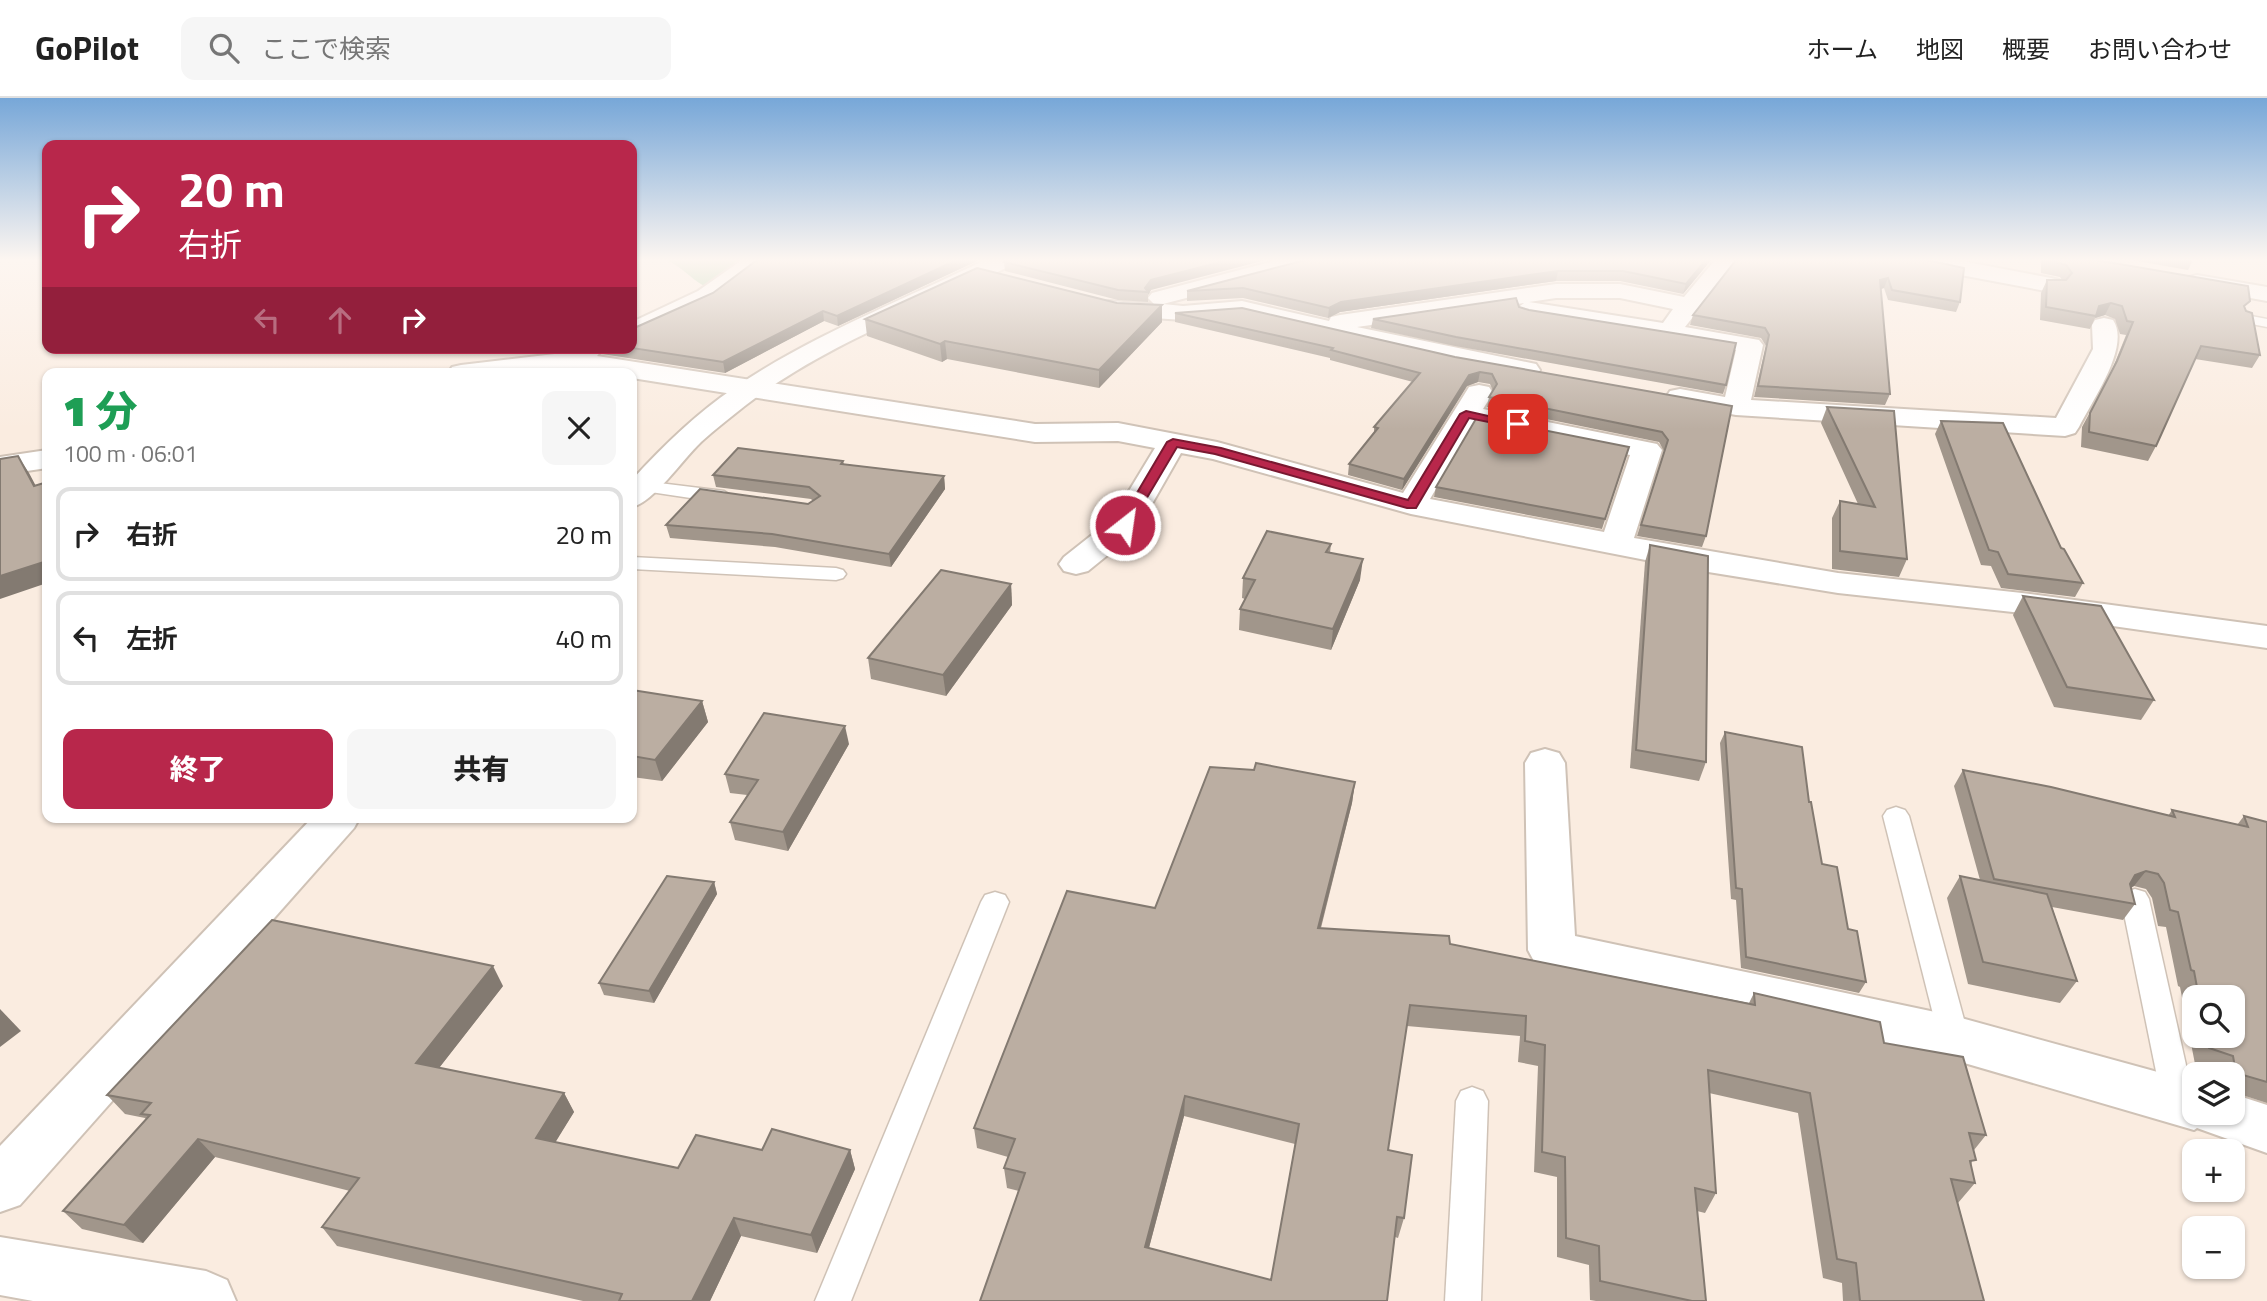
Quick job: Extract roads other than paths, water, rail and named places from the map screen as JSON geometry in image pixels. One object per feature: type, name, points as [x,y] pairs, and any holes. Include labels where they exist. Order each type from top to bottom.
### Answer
[{"type":"street","points":[[637,492],[701,426],[749,389],[832,340],[884,316]]},
{"type":"street","points":[[1279,316],[1497,365],[1550,374]]},
{"type":"street","points":[[1319,325],[1383,316]]},
{"type":"street","points":[[1570,316],[1750,345],[1736,407]]},
{"type":"street","points":[[1666,332],[1681,316]]},
{"type":"street","points":[[1657,393],[1736,407],[2065,427],[2106,349],[2104,326]]},
{"type":"street","points":[[492,368],[582,354],[749,389],[1035,433],[1118,432],[1217,451],[1411,505],[1616,544],[1838,583],[2022,603],[2267,638]]},
{"type":"street","points":[[1411,505],[1497,365]]},
{"type":"street","points":[[1466,414],[1647,450],[1616,544]]},
{"type":"street","points":[[1076,564],[1125,525],[1173,442]]},
{"type":"street","points":[[0,466],[42,460]]},
{"type":"street","points":[[1545,763],[1552,950],[1954,1038],[2182,1103]]},
{"type":"street","points":[[0,1186],[333,823]]},
{"type":"street","points":[[2245,1122],[2267,1129]]},
{"type":"street","points":[[0,1266],[206,1301]]},
{"type":"lane","points":[[2246,319],[2267,323]]},
{"type":"lane","points":[[637,492],[746,500]]},
{"type":"lane","points":[[637,563],[836,574]]},
{"type":"lane","points":[[1896,816],[1954,1038]]},
{"type":"lane","points":[[2135,899],[2183,1062]]},
{"type":"lane","points":[[833,1301],[995,902]]},
{"type":"lane","points":[[1463,1301],[1472,1101]]}]
